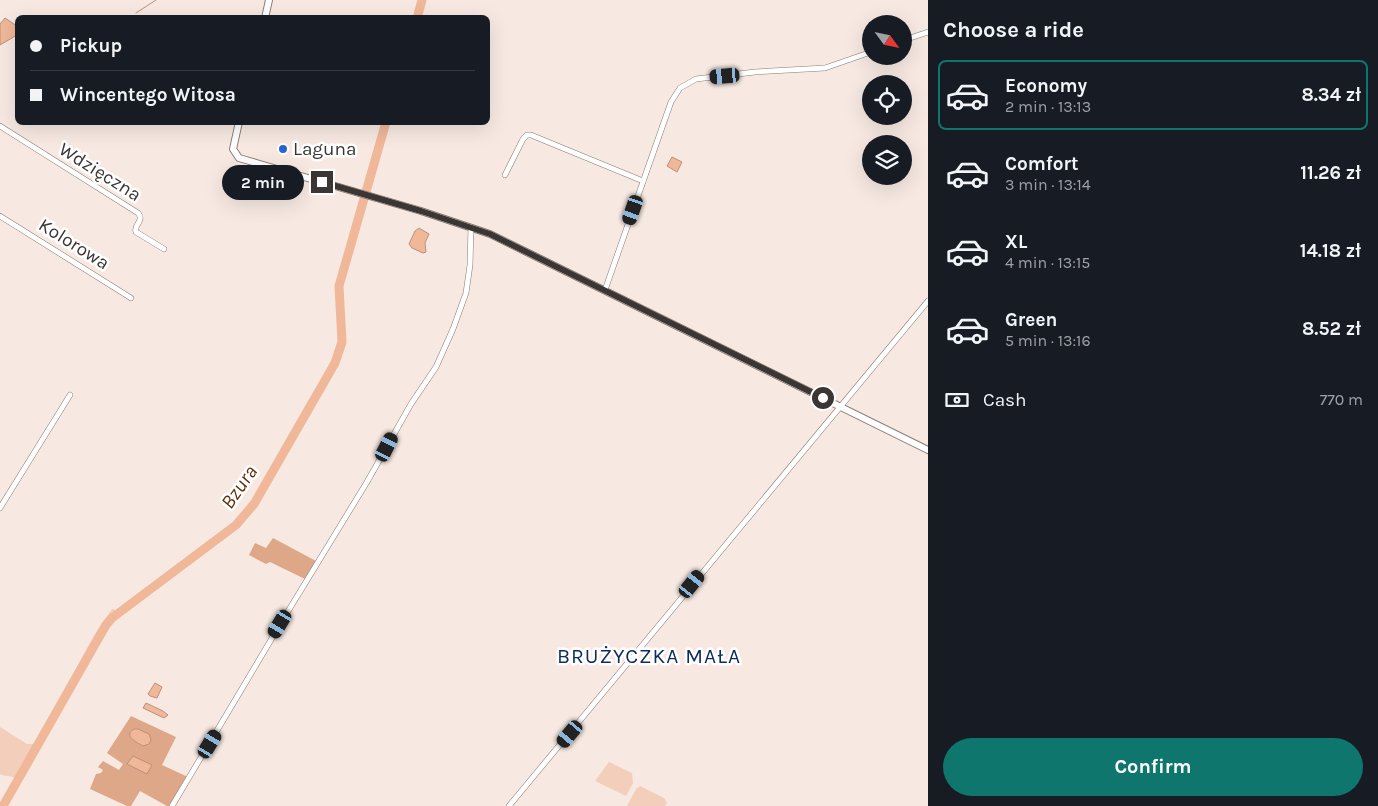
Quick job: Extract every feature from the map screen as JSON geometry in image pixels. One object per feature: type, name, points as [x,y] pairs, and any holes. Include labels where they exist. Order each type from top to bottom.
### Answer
[{"type":"street","points":[[266,15],[269,0]]},
{"type":"street","points":[[912,37],[928,32]]},
{"type":"street","points":[[605,290],[673,98],[680,88],[688,82],[699,78],[754,72],[825,68],[862,55]]},
{"type":"street","points":[[237,125],[233,146],[234,152],[243,159],[472,227],[515,245],[928,450]]},
{"type":"street","name":"Wdzięczna","points":[[0,126],[138,213],[141,216],[141,220],[136,228],[136,232],[164,250]]},
{"type":"street","points":[[505,175],[523,139],[530,135],[643,181]]},
{"type":"street","name":"Kolorowa","points":[[0,216],[131,298]]},
{"type":"street","points":[[172,806],[436,367],[456,322],[466,293],[472,227]]},
{"type":"street","points":[[509,806],[928,300]]},
{"type":"street","points":[[0,508],[70,395]]},
{"type":"shaded area","points":[[5,18],[15,25],[15,36],[0,45],[0,24]]},
{"type":"shaded area","points":[[672,157],[682,162],[677,172],[667,166]]},
{"type":"shaded area","points":[[419,228],[429,234],[425,243],[426,252],[423,253],[412,248],[409,244],[415,231]]},
{"type":"shaded area","points":[[273,538],[316,561],[305,579],[270,562],[266,564],[249,555],[255,543],[266,548]]},
{"type":"shaded area","points":[[112,609],[117,614],[100,633],[18,779],[0,774],[0,727],[27,744],[33,744],[36,741],[96,632]]},
{"type":"shaded area","points":[[155,683],[162,687],[157,698],[148,694]]},
{"type":"shaded area","points":[[146,703],[168,715],[164,718],[143,708]]},
{"type":"shaded area","points":[[131,716],[176,737],[162,765],[188,777],[170,806],[140,791],[131,806],[127,806],[90,789],[96,774],[101,773],[103,770],[98,767],[103,761],[119,770],[123,764],[107,753]]},
{"type":"shaded area","points":[[134,729],[149,734],[151,740],[149,744],[143,746],[132,739],[130,734]]},
{"type":"shaded area","points":[[133,756],[152,765],[147,774],[127,764]]},
{"type":"shaded area","points":[[609,762],[632,773],[633,783],[626,796],[595,781]]},
{"type":"shaded area","points":[[640,786],[664,798],[667,803],[665,806],[627,806],[636,789]]},
{"type":"waterway","points":[[136,13],[156,0]]},
{"type":"waterway","name":"Bzura","points":[[418,15],[422,0]]},
{"type":"waterway","name":"Bzura","points":[[3,806],[106,625],[112,618],[236,525],[254,504],[335,363],[342,342],[339,286],[385,125]]},
{"type":"place","name":"Laguna","points":[[283,149]]},
{"type":"district","name":"BRUŻYCZKA MAŁA","points":[[649,656]]},
{"type":"route","points":[[322,182],[421,211],[490,234],[823,398]]}]
